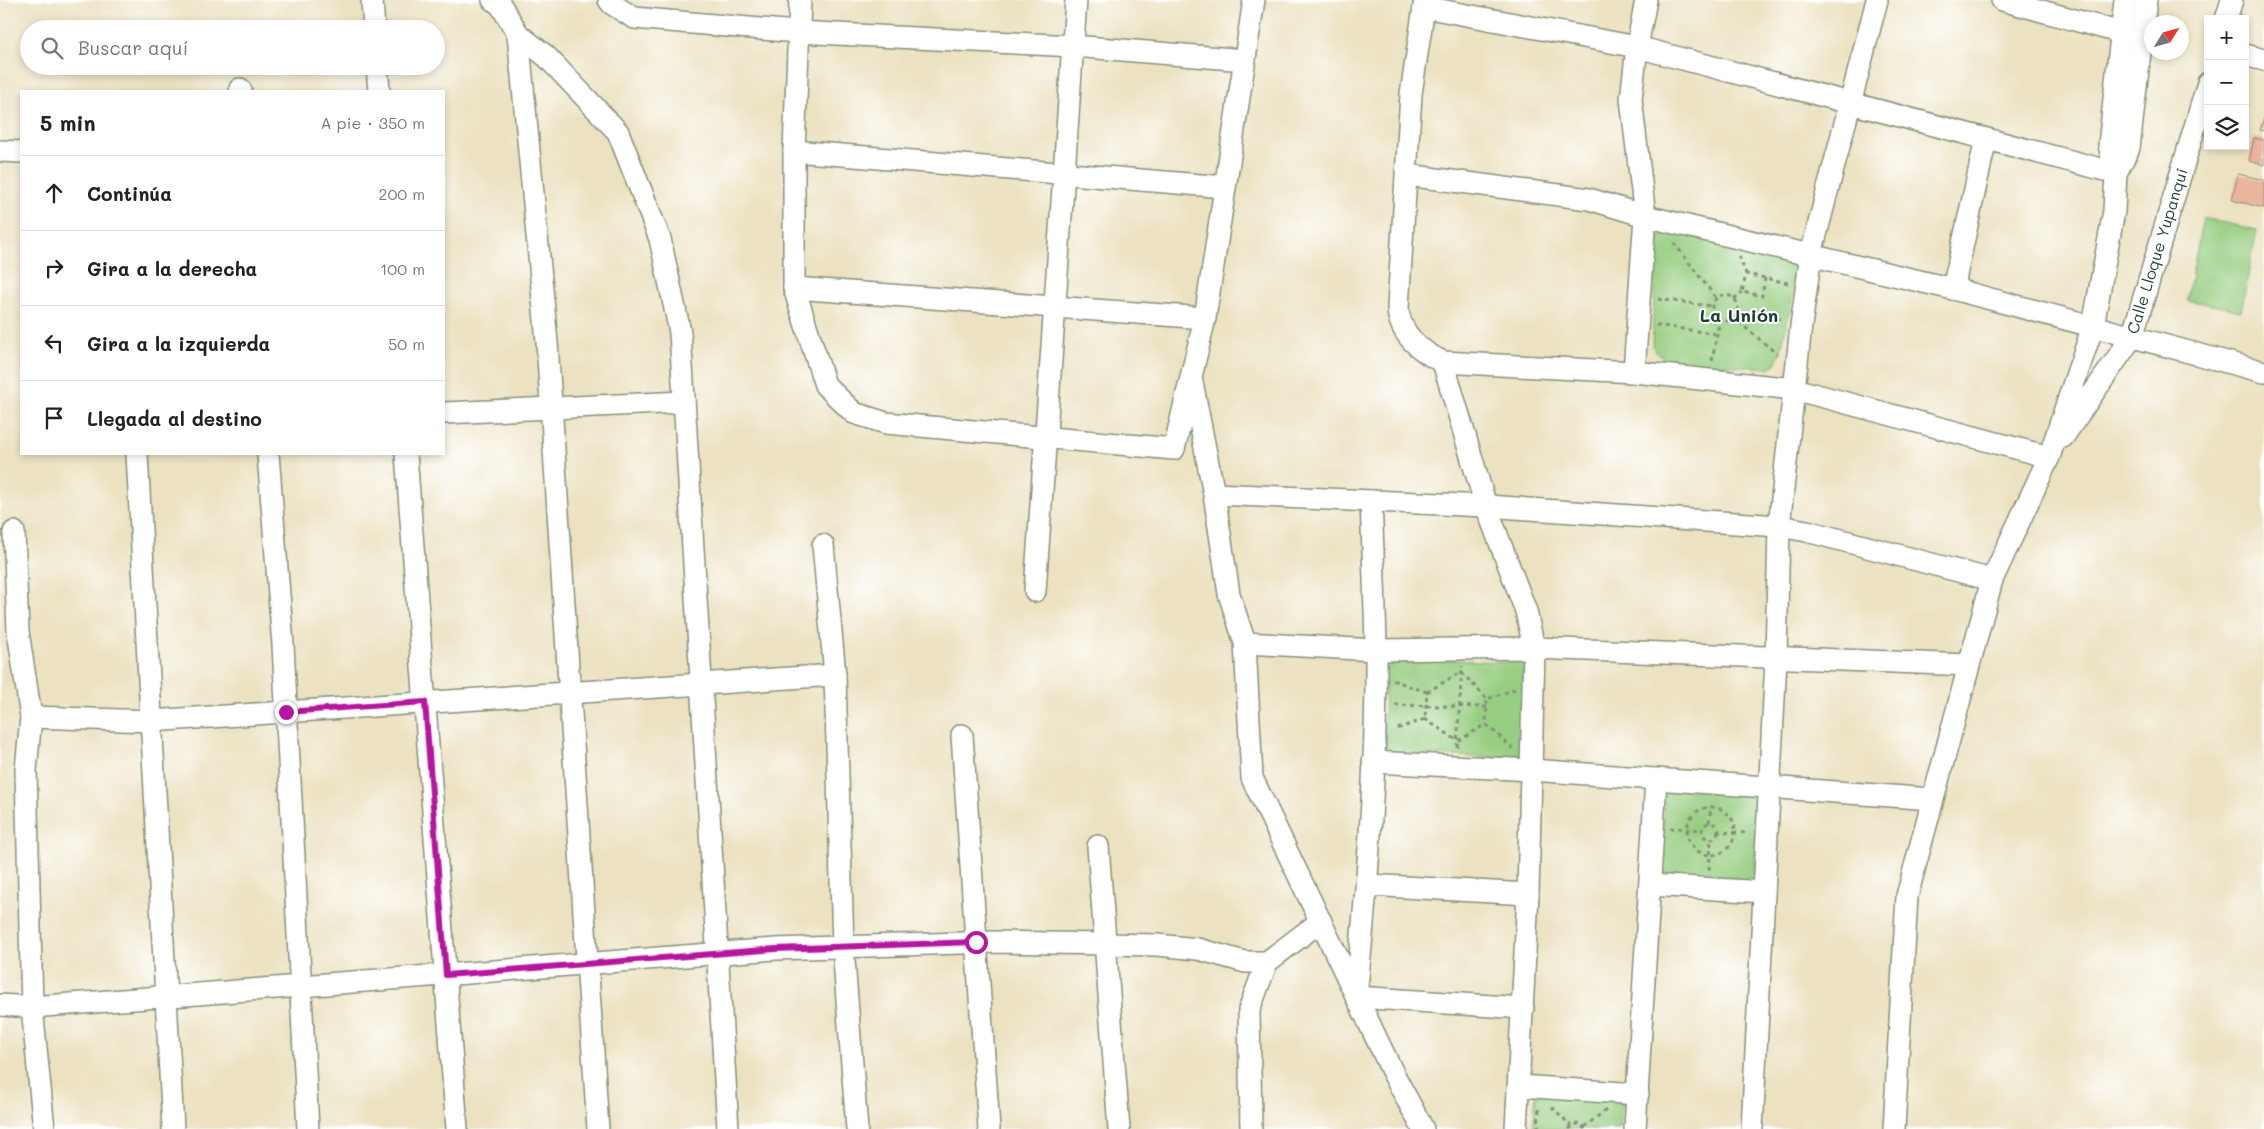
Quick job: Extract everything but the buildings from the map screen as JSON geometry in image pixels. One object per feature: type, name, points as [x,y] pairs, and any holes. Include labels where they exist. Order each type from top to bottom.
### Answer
[{"type":"street","points":[[372,0],[373,20]]},
{"type":"street","points":[[493,0],[500,4],[518,34],[547,57],[618,132],[660,239],[680,332],[728,1129]]},
{"type":"street","points":[[609,0],[634,18],[797,32],[1073,46],[1244,60]]},
{"type":"street","points":[[800,0],[797,32],[794,151],[794,288],[825,385],[854,413],[886,423],[1174,449],[1205,318],[1254,0]]},
{"type":"street","points":[[1035,591],[1076,0]]},
{"type":"street","points":[[1634,372],[1645,216],[1631,99],[1637,47],[1646,0]]},
{"type":"street","points":[[1752,1129],[1776,659],[1779,526],[1794,389],[1811,254],[1877,0]]},
{"type":"street","points":[[2002,0],[2122,33]]},
{"type":"street","points":[[1894,1129],[1907,896],[1992,580],[2049,457],[2092,326],[2114,212],[2116,173],[2109,145],[2125,0]]},
{"type":"street","points":[[2116,173],[2129,148],[2146,0]]},
{"type":"street","points":[[2227,15],[2232,0]]},
{"type":"street","points":[[2049,457],[1794,389],[1634,372],[1443,362],[1424,352],[1414,343],[1401,325],[1398,316],[1411,94],[1424,4],[1637,47],[2116,173]]},
{"type":"street","points":[[518,34],[551,408],[598,1129]]},
{"type":"street","points":[[2249,56],[2264,60]]},
{"type":"street","points":[[378,75],[379,90]]},
{"type":"street","name":"Calle Lloque Yupanqui","points":[[2049,457],[2132,337],[2204,96]]},
{"type":"street","points":[[1953,289],[1986,139]]},
{"type":"street","points":[[0,151],[20,152]]},
{"type":"street","points":[[794,151],[1225,188]]},
{"type":"street","points":[[1407,174],[1589,199],[1645,216],[1953,289],[2264,372]]},
{"type":"street","points":[[794,288],[1205,318]]},
{"type":"street","points":[[1443,362],[1486,506],[1526,612],[1534,648],[1528,894],[1516,1129]]},
{"type":"street","points":[[1191,377],[1214,494],[1229,594],[1245,642],[1252,778],[1356,997],[1423,1129]]},
{"type":"street","points":[[445,413],[684,402]]},
{"type":"street","points":[[137,455],[174,1129]]},
{"type":"street","points":[[268,455],[286,712],[308,1129]]},
{"type":"street","points":[[406,455],[457,1129]]},
{"type":"street","points":[[1214,494],[1486,506],[1779,526],[1808,531],[1992,580]]},
{"type":"street","points":[[1356,997],[1368,885],[1373,762],[1376,650],[1371,501]]},
{"type":"street","points":[[14,532],[18,632],[31,717],[26,770],[32,1007],[44,1129]]},
{"type":"street","points":[[823,545],[835,676],[843,947],[856,1129]]},
{"type":"street","points":[[1245,642],[1376,650],[1534,648],[1776,659],[1969,665]]},
{"type":"street","points":[[31,717],[151,720],[835,676]]},
{"type":"street","points":[[962,735],[989,1129]]},
{"type":"street","points":[[1373,762],[1532,770],[1932,799]]},
{"type":"street","points":[[1636,1129],[1656,779]]},
{"type":"street","points":[[1098,846],[1119,1129]]},
{"type":"street","points":[[1368,885],[1528,894]]},
{"type":"street","points":[[1650,885],[1764,892]]},
{"type":"street","points":[[1251,1129],[1248,1010],[1267,962],[1321,921]]},
{"type":"street","points":[[0,1005],[32,1007],[718,953],[976,942],[1105,944],[1198,949],[1245,962],[1267,962]]},
{"type":"street","points":[[1356,997],[1523,1008]]},
{"type":"street","points":[[1519,1086],[1638,1094]]},
{"type":"path","points":[[1669,236],[1716,298]]},
{"type":"path","points":[[1734,299],[1742,292],[1746,274],[1735,247]]},
{"type":"path","points":[[1746,274],[1792,283]]},
{"type":"path","points":[[1742,292],[1762,296],[1765,278]]},
{"type":"path","points":[[1658,308],[1659,290]]},
{"type":"path","points":[[1726,295],[1734,299],[1737,312],[1734,317],[1729,320],[1720,319],[1714,314],[1712,306],[1716,298],[1726,295]]},
{"type":"path","points":[[1658,299],[1712,306]]},
{"type":"path","points":[[1782,328],[1786,310]]},
{"type":"path","points":[[1737,312],[1784,319]]},
{"type":"path","points":[[1656,334],[1657,316]]},
{"type":"path","points":[[1734,317],[1777,354]]},
{"type":"path","points":[[1712,361],[1720,319]]},
{"type":"path","points":[[1656,325],[1717,334]]},
{"type":"path","points":[[1775,360],[1778,345]]},
{"type":"path","points":[[1704,360],[1721,361]]},
{"type":"path","points":[[1457,751],[1462,663],[1471,663]]},
{"type":"path","points":[[1392,688],[1393,670]]},
{"type":"path","points":[[1392,680],[1427,692],[1461,672]]},
{"type":"path","points":[[1461,672],[1487,699],[1486,724]]},
{"type":"path","points":[[1487,699],[1523,687]]},
{"type":"path","points":[[1425,719],[1427,692]]},
{"type":"path","points":[[1391,705],[1487,707]]},
{"type":"path","points":[[1425,719],[1458,741]]},
{"type":"path","points":[[1390,722],[1390,731],[1425,719]]},
{"type":"path","points":[[1458,741],[1486,724]]},
{"type":"path","points":[[1486,724],[1518,754]]},
{"type":"path","points":[[1518,744],[1518,754]]},
{"type":"path","points":[[1509,753],[1518,754]]},
{"type":"path","points":[[1665,828],[1702,830],[1709,823],[1711,800]]},
{"type":"path","points":[[1711,807],[1726,812],[1732,818],[1735,832],[1730,846],[1717,854],[1710,855],[1702,854],[1690,844],[1687,829],[1692,815],[1698,810],[1711,807]]},
{"type":"path","points":[[1709,823],[1716,826],[1717,832],[1714,838],[1710,839]]},
{"type":"path","points":[[1702,830],[1703,835],[1710,839]]},
{"type":"path","points":[[1717,832],[1755,833]]},
{"type":"path","points":[[1710,839],[1708,872],[1717,873]]},
{"type":"path","points":[[1569,1129],[1575,1124],[1580,1124],[1585,1129]]},
{"type":"green space","points":[[2203,218],[2257,230],[2241,311],[2187,300]]},
{"type":"green space","points":[[1669,231],[1796,261],[1799,267],[1780,355],[1774,365],[1769,368],[1666,362],[1652,346],[1656,244],[1658,238]]},
{"type":"green space","points":[[1386,657],[1527,663],[1524,759],[1383,753]]},
{"type":"green space","points":[[1665,788],[1760,794],[1754,880],[1659,873]]},
{"type":"green space","points":[[1536,1091],[1623,1098],[1620,1129],[1533,1129]]},
{"type":"district","name":"La Unión","points":[[1739,316]]},
{"type":"route","points":[[286,712],[425,702],[446,975],[775,949],[976,942]]}]
